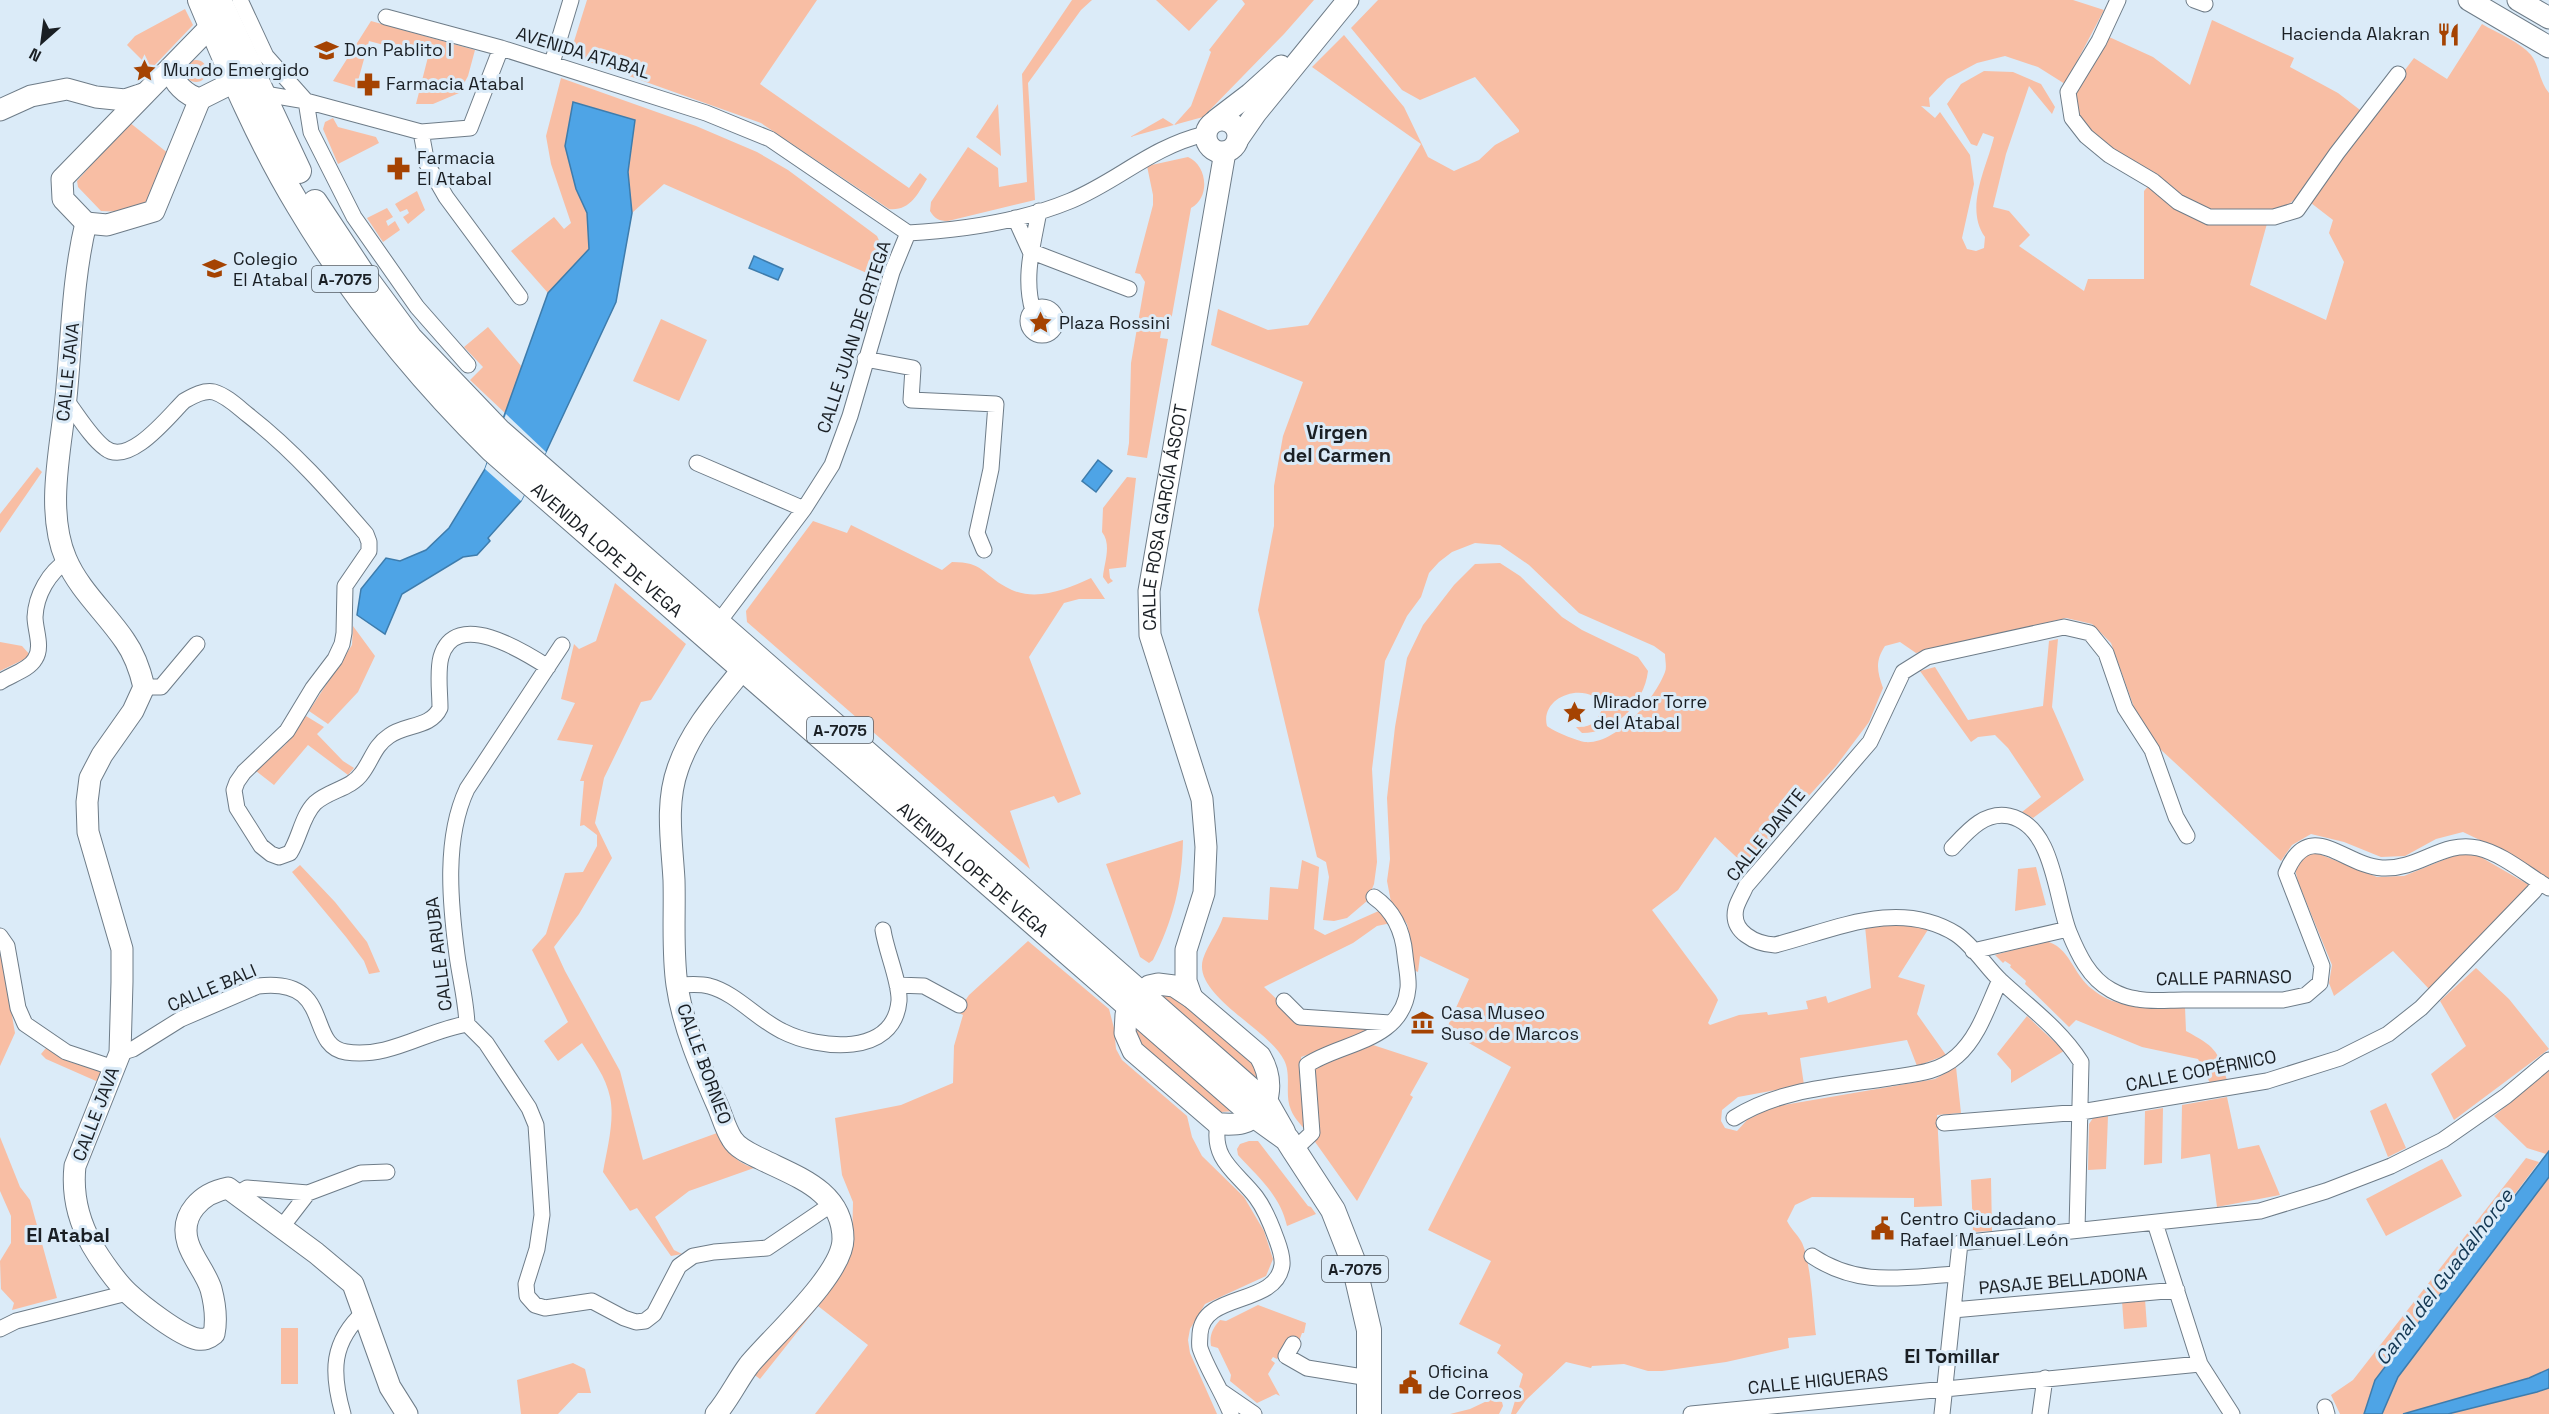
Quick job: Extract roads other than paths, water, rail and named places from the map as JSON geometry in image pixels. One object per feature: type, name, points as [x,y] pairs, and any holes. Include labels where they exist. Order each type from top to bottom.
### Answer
[{"type":"main road","name":"AVENIDA LOPE DE VEGA","points":[[200,0],[211,26],[254,76]]},
{"type":"main road","name":"AVENIDA LOPE DE VEGA","points":[[219,0],[311,196],[362,273],[410,338],[496,440],[742,670],[1143,994]]},
{"type":"main road","name":"AVENIDA LOPE DE VEGA","points":[[535,475],[718,623],[1143,994],[1261,1110],[1291,1145]]},
{"type":"main road","name":"A-7075","points":[[1291,1145],[1333,1210],[1353,1261],[1369,1330],[1369,1414]]},
{"type":"street","name":"AVENIDA LOPE DE VEGA","points":[[240,0],[254,76],[306,101]]},
{"type":"street","points":[[552,63],[571,0]]},
{"type":"street","points":[[2118,0],[2099,41],[2068,92],[2072,118],[2086,136],[2109,155],[2153,181],[2178,202],[2209,217],[2274,217],[2297,210],[2337,153],[2398,74]]},
{"type":"street","points":[[2469,0],[2549,47]]},
{"type":"street","points":[[2518,0],[2549,18]]},
{"type":"street","name":"CALLE ROSA GARCÍA ÁSCOT","points":[[1192,998],[1186,981],[1186,950],[1204,892],[1206,847],[1202,799],[1150,635],[1149,591],[1232,145],[1248,108],[1342,7]]},
{"type":"street","points":[[386,17],[501,48]]},
{"type":"street","points":[[211,26],[62,179],[63,199],[86,223],[107,225],[154,211],[200,99],[254,76]]},
{"type":"street","name":"AVENIDA ATABAL","points":[[254,76],[306,101],[421,132],[470,128],[501,48],[706,113],[770,139],[908,234]]},
{"type":"street","points":[[2549,52],[2549,61]]},
{"type":"street","points":[[170,69],[172,78],[181,88],[200,99]]},
{"type":"street","points":[[0,110],[31,96],[67,89],[96,97],[125,100],[143,94]]},
{"type":"street","points":[[96,97],[111,107],[114,116],[110,129]]},
{"type":"street","points":[[306,101],[311,132],[354,218],[417,307],[468,365]]},
{"type":"street","name":"CALLE ROSA GARCÍA ÁSCOT","points":[[1210,127],[1248,108]]},
{"type":"street","points":[[1228,120],[1233,123],[1236,128],[1232,145],[1212,149],[1206,140],[1210,127],[1228,120]]},
{"type":"street","name":"CALLE JUAN DE ORTEGA","points":[[718,623],[804,509],[832,465],[850,416],[892,272],[908,234],[950,231],[1015,218],[1070,201],[1160,150],[1210,127]]},
{"type":"street","points":[[421,132],[427,164],[446,197],[520,297]]},
{"type":"street","points":[[1033,311],[1028,294],[1030,251],[1039,211]]},
{"type":"street","points":[[1015,218],[1030,251],[1129,289]]},
{"type":"street","name":"CALLE JAVA","points":[[86,223],[79,252],[58,465],[56,511],[60,540],[67,561],[125,641],[137,662],[144,687],[133,711],[90,778],[87,802],[88,832],[122,949],[117,1061],[75,1166],[77,1212],[92,1246],[127,1293],[191,1337],[208,1339],[214,1334],[216,1322],[210,1288],[188,1244],[186,1227],[196,1205],[212,1191],[228,1188],[237,1194],[247,1188],[308,1193],[361,1173],[387,1172]]},
{"type":"street","points":[[865,359],[913,368],[911,400],[996,404],[991,469],[977,532],[984,550]]},
{"type":"street","points":[[66,400],[105,449],[115,453],[128,451],[141,443],[191,397],[203,392],[224,396],[267,430],[314,474],[366,534],[369,551],[345,586],[344,633],[335,659],[313,688],[287,732],[237,782],[234,797],[237,808],[261,846],[271,855],[279,857],[290,853],[307,813],[316,802],[353,782],[363,773],[376,747],[390,734],[432,720],[438,714],[441,657],[453,640],[469,633],[479,633],[530,656],[548,667]]},
{"type":"street","points":[[697,463],[804,509]]},
{"type":"street","points":[[0,682],[35,660],[39,652],[35,616],[40,596],[55,568],[67,561]]},
{"type":"street","name":"CALLE DANTE","points":[[2077,1230],[2081,1062],[2068,1041],[2000,980],[1959,935],[1936,924],[1901,917],[1861,920],[1775,945],[1762,944],[1750,939],[1740,930],[1735,909],[1746,886],[1869,742],[1903,672],[1927,657],[2064,627],[2090,633],[2106,653],[2125,708],[2152,750],[2176,818],[2187,836]]},
{"type":"street","points":[[144,687],[162,687],[197,644]]},
{"type":"street","name":"CALLE ARUBA","points":[[562,645],[467,789],[456,822],[451,885],[457,955],[466,999],[466,1024],[486,1043],[529,1108],[536,1125],[542,1215],[537,1249],[526,1284],[527,1296],[535,1305],[545,1308],[592,1301],[624,1318],[636,1322],[645,1321],[654,1314],[679,1266],[693,1256],[714,1251],[767,1248],[832,1204]]},
{"type":"street","name":"CALLE BORNEO","points":[[716,1414],[749,1365],[806,1303],[831,1270],[843,1241],[841,1219],[820,1189],[742,1149],[732,1139],[705,1077],[676,985],[674,879],[670,830],[671,799],[678,769],[692,734],[742,670]]},
{"type":"street","name":"CALLE PARNASO","points":[[1952,848],[1969,830],[1983,820],[2001,814],[2026,823],[2040,839],[2049,861],[2068,929],[2091,975],[2111,990],[2137,999],[2283,1000],[2306,995],[2320,983],[2322,966],[2286,873],[2292,858],[2301,848],[2318,845],[2375,868],[2398,869],[2456,846],[2479,848],[2505,860],[2544,885]]},
{"type":"street","name":"CALLE COPÉRNICO","points":[[1944,1122],[2081,1112],[2267,1081],[2340,1058],[2388,1034],[2421,1008],[2534,891],[2544,885]]},
{"type":"street","points":[[1291,1145],[1312,1132],[1307,1065],[1316,1059],[1373,1038],[1390,1023],[1401,1008],[1408,988],[1403,938],[1387,906],[1374,897]]},
{"type":"street","points":[[1973,951],[2068,929]]},
{"type":"street","points":[[676,985],[708,985],[729,995],[752,1013],[783,1032],[813,1041],[846,1045],[864,1043],[877,1038],[889,1027],[897,1011],[897,985],[883,930]]},
{"type":"street","points":[[0,936],[8,946],[18,1008],[24,1024],[66,1052],[117,1061]]},
{"type":"street","name":"CALLE ROSA GARCÍA ÁSCOT","points":[[1143,994],[1186,950]]},
{"type":"street","points":[[1734,1118],[1753,1106],[1792,1094],[1938,1070],[1959,1055],[1977,1030],[2000,980]]},
{"type":"street","name":"CALLE BALI","points":[[117,1061],[181,1019],[258,986],[271,984],[284,984],[308,998],[327,1041],[336,1049],[347,1052],[392,1048],[466,1024]]},
{"type":"street","points":[[897,985],[924,986],[960,1005]]},
{"type":"street","points":[[1174,986],[1192,998],[1260,1056],[1266,1067],[1270,1095],[1261,1110],[1242,1123],[1218,1124],[1133,1051],[1125,1033],[1126,1016],[1143,994],[1174,986]]},
{"type":"street","points":[[1284,1001],[1300,1017],[1390,1023]]},
{"type":"street","points":[[1942,1414],[1960,1243],[2260,1211],[2326,1191],[2391,1166],[2443,1140],[2506,1096],[2549,1060]]},
{"type":"street","points":[[1218,1124],[1216,1136],[1218,1151],[1227,1165],[1257,1198],[1272,1224],[1281,1252],[1282,1265],[1277,1277],[1268,1287],[1212,1311],[1201,1326],[1199,1346],[1231,1414]]},
{"type":"street","points":[[281,1228],[308,1193]]},
{"type":"street","points":[[237,1194],[316,1253],[353,1284],[365,1311],[390,1387],[407,1414]]},
{"type":"street","points":[[2155,1223],[2200,1364],[2232,1414]]},
{"type":"street","points":[[1812,1256],[1832,1268],[1855,1276],[1880,1278],[1957,1274]]},
{"type":"street","name":"PASAJE BELLADONA","points":[[1953,1310],[2177,1290]]},
{"type":"street","points":[[0,1329],[16,1321],[127,1293]]},
{"type":"street","points":[[343,1414],[335,1385],[337,1352],[351,1324],[365,1311]]},
{"type":"street","points":[[1293,1344],[1286,1356],[1307,1368],[1369,1378]]},
{"type":"street","name":"CALLE HIGUERAS","points":[[1691,1414],[2200,1364]]},
{"type":"street","points":[[2040,1414],[2044,1378]]},
{"type":"street","points":[[1222,1392],[1254,1414]]},
{"type":"water","points":[[573,102],[635,120],[628,172],[632,213],[616,302],[521,501],[488,538],[490,541],[477,555],[463,557],[402,594],[385,634],[357,615],[361,589],[386,558],[400,561],[426,550],[449,528],[485,469],[548,293],[589,249],[587,213],[576,189],[565,146]]},
{"type":"water","points":[[754,256],[783,269],[778,280],[749,268]]},
{"type":"water","points":[[1098,460],[1112,471],[1096,492],[1082,481]]},
{"type":"water","points":[[2549,1151],[2549,1177],[2398,1377],[2382,1414],[2364,1414],[2375,1380]]},
{"type":"water","points":[[2549,1369],[2549,1388],[2537,1392],[2448,1414],[2403,1414],[2529,1378]]},
{"type":"place","name":"Hacienda Alakran","points":[[2448,34]]},
{"type":"place","name":"Don Pablito I","points":[[326,50]]},
{"type":"place","name":"Mundo Emergido","points":[[145,70]]},
{"type":"place","name":"Farmacia Atabal","points":[[368,84]]},
{"type":"place","name":"Farmacia El Atabal","points":[[399,168]]},
{"type":"place","name":"Colegio El Atabal","points":[[215,269]]},
{"type":"place","name":"Plaza Rossini","points":[[1041,323]]},
{"type":"place","name":"Mirador Torre del Atabal","points":[[1575,712]]},
{"type":"place","name":"Casa Museo Suso de Marcos","points":[[1423,1023]]},
{"type":"place","name":"Centro Ciudadano Rafael Manuel León","points":[[1882,1229]]},
{"type":"place","name":"Oficina de Correos","points":[[1410,1382]]},
{"type":"district","name":"Virgen del Carmen","points":[[1337,444]]},
{"type":"district","name":"El Atabal","points":[[68,1235]]},
{"type":"district","name":"El Tomillar","points":[[1952,1356]]},
{"type":"water label","name":"Canal del Guadalhorce","points":[[2444,1277]]}]
